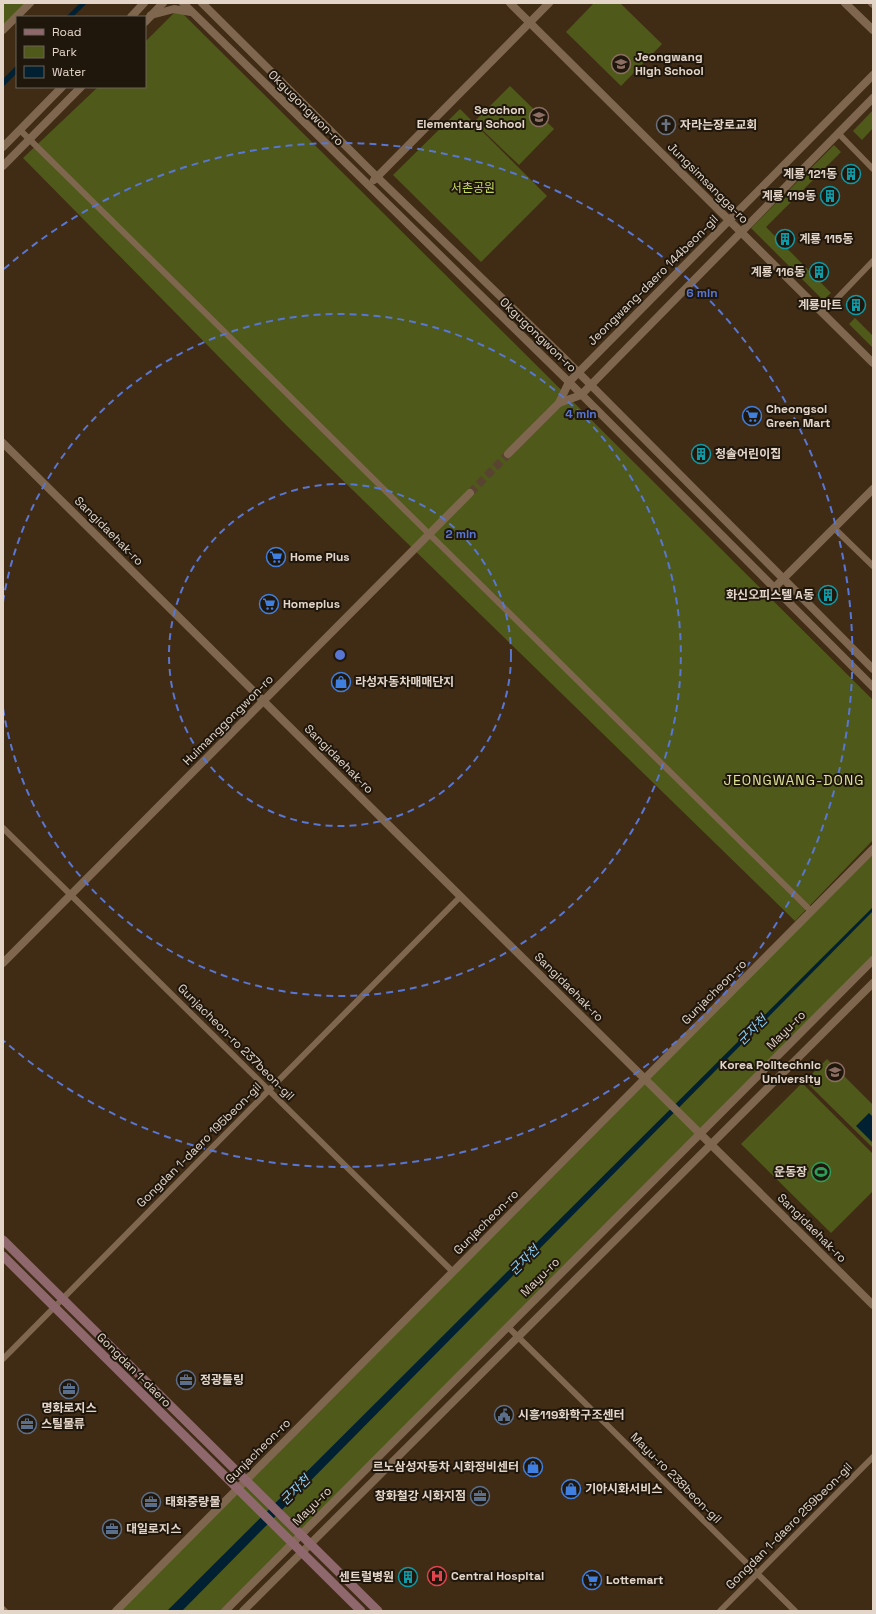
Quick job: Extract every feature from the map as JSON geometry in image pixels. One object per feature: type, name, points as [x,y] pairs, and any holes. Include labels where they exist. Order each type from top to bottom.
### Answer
[{"type":"main road","points":[[3,1240],[378,1611]]},
{"type":"main road","name":"Gongdan 1-daero","points":[[3,1256],[292,1543]]},
{"type":"main road","points":[[292,1543],[361,1611]]},
{"type":"street","points":[[17,16],[30,3]]},
{"type":"street","points":[[132,16],[144,3]]},
{"type":"street","points":[[146,21],[164,3]]},
{"type":"street","name":"Okgugongwon-ro","points":[[183,3],[569,382],[581,396],[873,687]]},
{"type":"street","name":"Okgugongwon-ro","points":[[202,3],[377,177],[578,373],[873,669]]},
{"type":"street","name":"Jungsimsangga-ro","points":[[510,3],[873,363]]},
{"type":"street","points":[[368,186],[550,3]]},
{"type":"street","points":[[846,3],[873,30]]},
{"type":"street","points":[[151,15],[174,9],[180,9],[192,13]]},
{"type":"street","points":[[3,30],[16,17]]},
{"type":"street","name":"Jeongwang-daero 144beon-gil","points":[[559,403],[569,382],[873,75]]},
{"type":"street","points":[[3,147],[61,88]]},
{"type":"street","points":[[3,166],[80,88]]},
{"type":"street","points":[[508,454],[559,403],[581,396],[873,98]]},
{"type":"street","points":[[20,130],[812,911]]},
{"type":"street","points":[[838,134],[873,169]]},
{"type":"street","points":[[823,313],[873,261]]},
{"type":"street","name":"Sangidaehak-ro","points":[[3,443],[873,1305]]},
{"type":"street","points":[[774,588],[873,489]]},
{"type":"street","name":"Huimanggongwon-ro","points":[[3,964],[470,493]]},
{"type":"street","points":[[834,528],[873,566]]},
{"type":"street","name":"Gunjacheon-ro 237beon-gil","points":[[3,828],[453,1272]]},
{"type":"street","name":"Gunjacheon-ro","points":[[116,1611],[873,849]]},
{"type":"street","name":"Gongdan 1-daero 195beon-gil","points":[[3,1359],[461,896]]},
{"type":"street","name":"Mayu-ro","points":[[225,1611],[873,960]]},
{"type":"street","name":"Mayu-ro","points":[[243,1611],[873,983]]},
{"type":"street","name":"Mayu-ro 238beon-gil","points":[[508,1327],[795,1611]]},
{"type":"street","name":"Gongdan 1-daero 259beon-gil","points":[[720,1611],[873,1456]]},
{"type":"green space","points":[[3,3],[25,3],[3,26]]},
{"type":"green space","points":[[594,3],[620,3],[662,44],[621,86],[566,32]]},
{"type":"green space","points":[[178,9],[873,700],[873,840],[795,921],[287,426],[23,158],[97,88],[146,88],[146,41]]},
{"type":"green space","points":[[510,86],[554,129],[519,165],[474,122]]},
{"type":"green space","name":"서촌공원","points":[[460,109],[547,196],[481,262],[393,175]]},
{"type":"green space","points":[[873,110],[873,128],[862,140],[853,131]]},
{"type":"green space","points":[[834,145],[841,152],[766,227],[831,293],[823,300],[751,228]]},
{"type":"green space","points":[[855,318],[873,336],[873,348],[849,324]]},
{"type":"green space","points":[[873,849],[873,959],[226,1611],[116,1611]]},
{"type":"green space","points":[[827,1059],[873,1105],[873,1148],[805,1081]]},
{"type":"green space","name":"운동장","points":[[802,1083],[873,1154],[873,1191],[831,1233],[741,1144]]},
{"type":"water","points":[[80,3],[87,3],[74,16],[67,16]]},
{"type":"water","points":[[16,66],[16,74],[3,87],[3,79]]},
{"type":"water","name":"군자천","points":[[873,907],[873,911],[182,1611],[167,1611]]},
{"type":"water","points":[[869,1113],[873,1117],[873,1143],[856,1126]]},
{"type":"tunnel","points":[[470,493],[508,454]]},
{"type":"place","name":"Jeongwang High School","points":[[621,64]]},
{"type":"place","name":"Seochon Elementary School","points":[[539,117]]},
{"type":"place","name":"자라는장로교회","points":[[666,125]]},
{"type":"place","name":"계룡 121동","points":[[851,174]]},
{"type":"place","name":"계룡 119동","points":[[830,196]]},
{"type":"place","name":"계룡 115동","points":[[785,239]]},
{"type":"place","name":"계룡 116동","points":[[819,272]]},
{"type":"place","name":"계룡마트","points":[[856,305]]},
{"type":"place","name":"Cheongsol Green Mart","points":[[752,416]]},
{"type":"place","name":"청솔어린이집","points":[[701,454]]},
{"type":"place","name":"Home Plus","points":[[276,557]]},
{"type":"place","name":"화신오피스텔 A동","points":[[828,595]]},
{"type":"place","name":"Homeplus","points":[[269,604]]},
{"type":"place","name":"라성자동차매매단지","points":[[341,682]]},
{"type":"place","name":"Korea Politechnic University","points":[[835,1072]]},
{"type":"place","name":"운동장","points":[[821,1172]]},
{"type":"place","name":"정광툴링","points":[[186,1380]]},
{"type":"place","name":"명화로지스","points":[[69,1389]]},
{"type":"place","name":"시흥119화학구조센터","points":[[504,1415]]},
{"type":"place","name":"스틸물류","points":[[27,1424]]},
{"type":"place","name":"르노삼성자동차 시화정비센터","points":[[533,1467]]},
{"type":"place","name":"기아시화서비스","points":[[571,1489]]},
{"type":"place","name":"창화철강 시화지점","points":[[480,1496]]},
{"type":"place","name":"태화중량물","points":[[151,1502]]},
{"type":"place","name":"대일로지스","points":[[112,1529]]},
{"type":"place","name":"Central Hospital","points":[[437,1576]]},
{"type":"place","name":"센트럴병원","points":[[408,1577]]},
{"type":"place","name":"Lottemart","points":[[592,1580]]},
{"type":"district","name":"JEONGWANG-DONG","points":[[794,780]]}]
